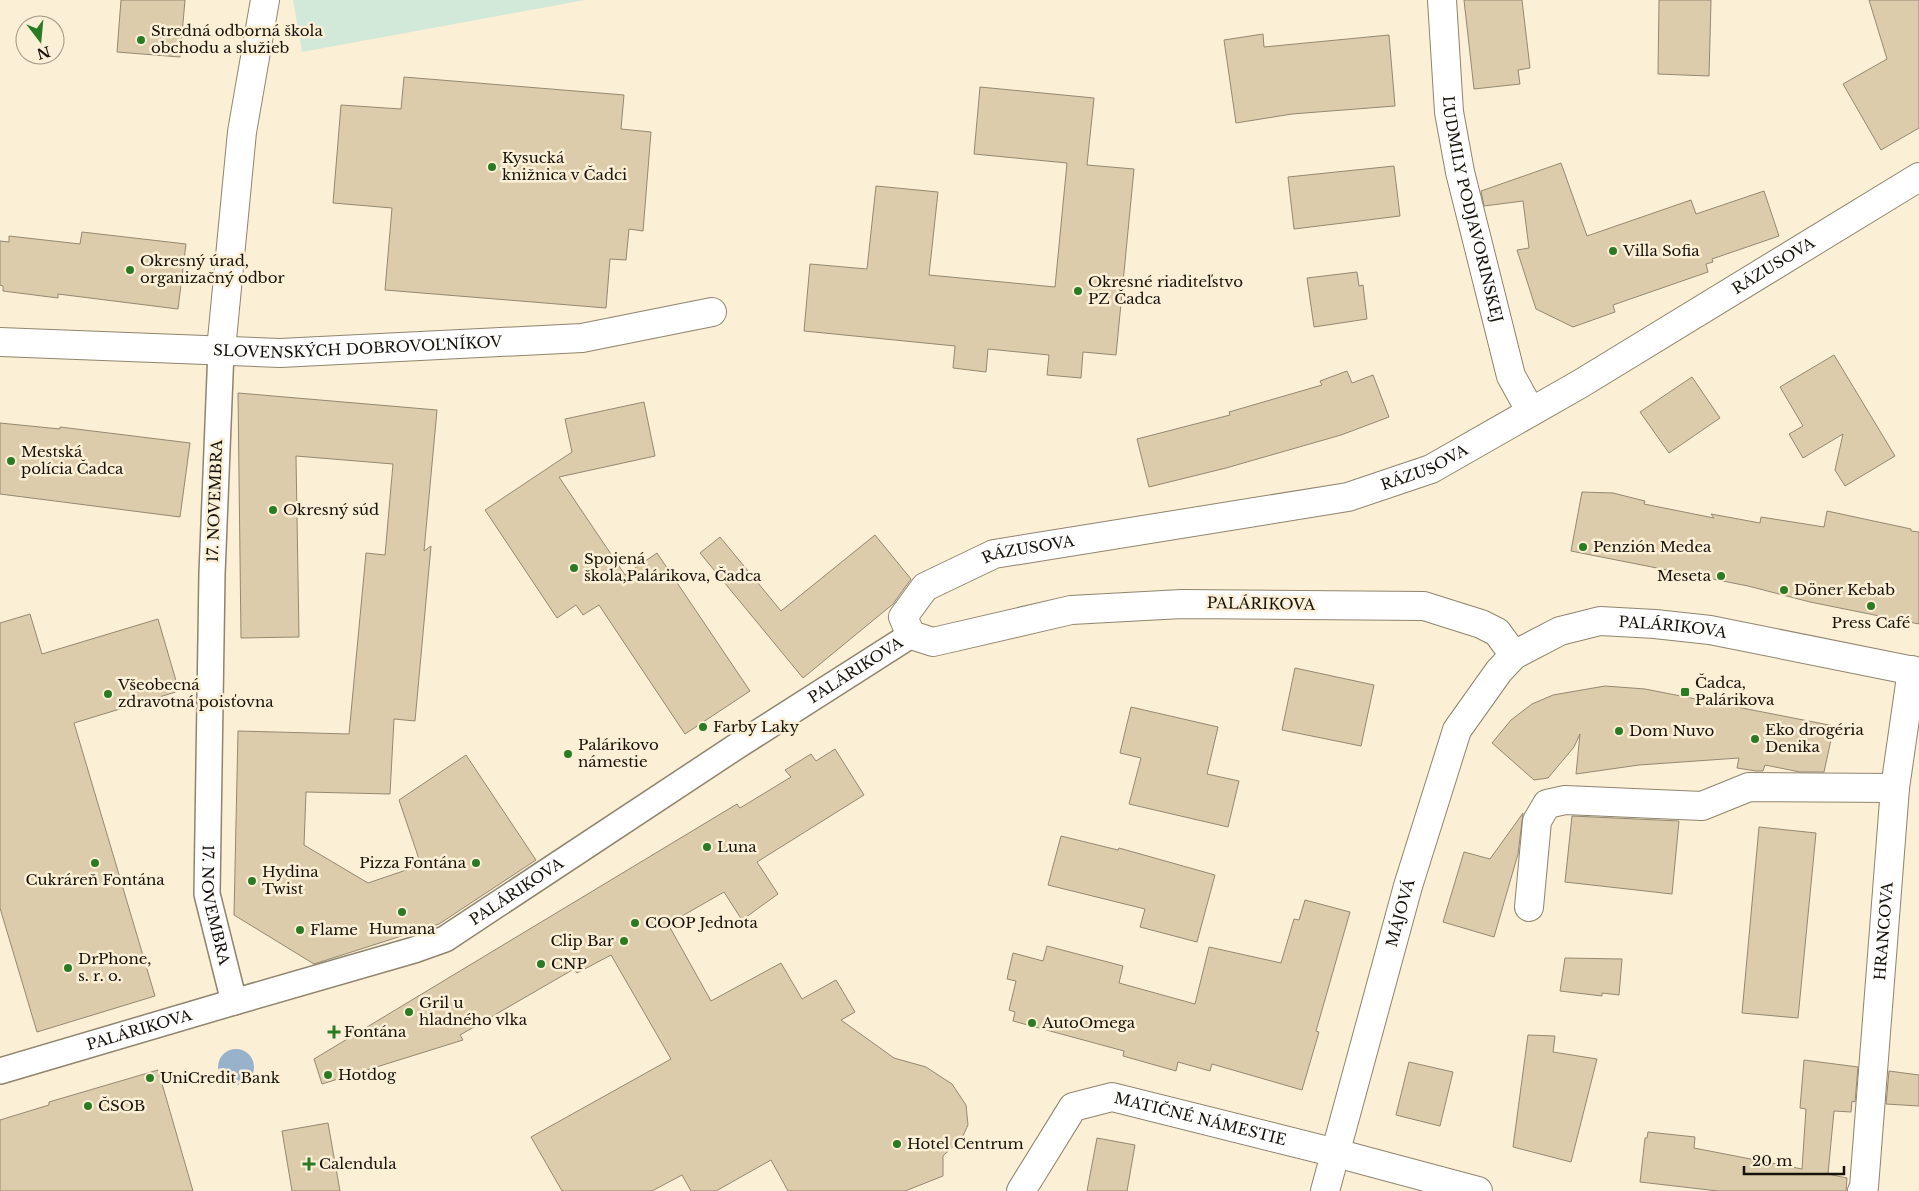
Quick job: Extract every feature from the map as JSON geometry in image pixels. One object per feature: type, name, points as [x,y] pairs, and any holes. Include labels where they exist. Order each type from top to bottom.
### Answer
[{"type":"street","name":"17. NOVEMBRA","points":[[234,1002],[207,894],[212,574],[221,350],[242,132],[265,0]]},
{"type":"street","name":"ĽUDMILY PODJAVORINSKEJ","points":[[1442,0],[1449,112],[1460,172],[1511,376],[1531,412]]},
{"type":"street","name":"RÁZUSOVA","points":[[911,635],[903,618],[925,587],[994,554],[1348,497],[1432,469],[1531,412],[1919,178]]},
{"type":"street","name":"SLOVENSKÝCH DOBROVOĽNÍKOV","points":[[0,342],[280,353],[582,338],[712,312]]},
{"type":"street","name":"PALÁRIKOVA","points":[[0,1071],[414,950],[445,939],[737,746],[911,635],[933,642],[1071,610],[1182,604],[1424,606],[1481,624],[1497,632],[1514,655],[1560,631],[1600,621],[1710,630],[1915,671]]},
{"type":"street","name":"MÁJOVÁ","points":[[1325,1191],[1408,886],[1457,730],[1498,671],[1514,655]]},
{"type":"street","name":"HRANCOVA","points":[[1862,1191],[1864,1186],[1895,788],[1915,671]]},
{"type":"street","points":[[1529,907],[1537,821],[1547,804],[1565,800],[1702,806],[1749,787],[1895,788]]},
{"type":"street","name":"MATIČNÉ NÁMESTIE","points":[[1021,1191],[1073,1107],[1112,1097],[1478,1191]]},
{"type":"green space","points":[[293,0],[585,0],[302,52]]},
{"type":"water","points":[[236,1049],[243,1050],[249,1054],[253,1060],[253,1074],[249,1080],[243,1084],[236,1085],[229,1084],[223,1080],[219,1074],[218,1067],[219,1060],[223,1054],[229,1050]]},
{"type":"building","points":[[121,0],[185,0],[180,57],[117,52]]},
{"type":"building","points":[[1464,0],[1522,0],[1530,68],[1518,70],[1520,84],[1474,89]]},
{"type":"building","points":[[1659,0],[1711,0],[1709,76],[1658,74]]},
{"type":"building","points":[[1869,0],[1919,0],[1919,128],[1881,150],[1843,84],[1887,59]]},
{"type":"building","points":[[1263,34],[1264,47],[1389,35],[1395,106],[1292,114],[1236,123],[1224,40]]},
{"type":"building","name":"Kysucká knižnica v Čadci","points":[[404,77],[624,95],[621,129],[651,132],[643,231],[629,229],[626,260],[610,259],[606,308],[385,290],[392,208],[333,203],[341,105],[401,109]]},
{"type":"building","points":[[980,87],[1094,98],[1087,165],[1134,169],[1116,355],[1083,352],[1081,378],[1047,375],[1049,355],[988,349],[986,372],[953,368],[955,346],[804,331],[810,264],[867,269],[876,186],[938,192],[929,275],[1055,287],[1067,163],[974,154]]},
{"type":"building","name":"Villa Sofia","points":[[1561,163],[1587,236],[1691,200],[1696,214],[1764,191],[1779,236],[1712,259],[1713,262],[1706,264],[1708,272],[1613,305],[1615,312],[1573,327],[1536,309],[1517,250],[1529,248],[1523,201],[1484,206],[1481,191]]},
{"type":"building","points":[[1394,166],[1400,216],[1294,229],[1288,177]]},
{"type":"building","points":[[82,232],[186,244],[178,309],[58,294],[58,298],[3,291],[3,286],[0,285],[0,241],[9,242],[9,236],[80,244]]},
{"type":"building","points":[[1357,272],[1359,286],[1363,285],[1367,319],[1314,327],[1307,278]]},
{"type":"building","points":[[1834,355],[1895,456],[1845,486],[1835,470],[1843,434],[1803,458],[1789,434],[1803,426],[1780,387]]},
{"type":"building","points":[[1347,371],[1352,383],[1373,375],[1389,417],[1341,435],[1226,468],[1149,487],[1137,439],[1230,415],[1229,412],[1322,385],[1320,381]]},
{"type":"building","points":[[1692,377],[1720,418],[1669,453],[1640,412]]},
{"type":"building","points":[[238,393],[437,410],[424,551],[431,546],[415,721],[394,719],[390,794],[306,792],[304,845],[368,883],[421,865],[399,800],[466,755],[536,860],[439,924],[314,964],[234,915],[238,731],[349,734],[366,553],[385,555],[393,464],[296,456],[299,637],[241,638]]},
{"type":"building","points":[[644,402],[655,456],[559,477],[625,575],[657,553],[750,691],[685,734],[599,605],[583,615],[576,605],[557,618],[485,510],[572,452],[565,419]]},
{"type":"building","points":[[0,423],[60,429],[60,427],[190,443],[180,517],[0,494]]},
{"type":"building","points":[[1582,492],[1613,493],[1645,501],[1644,504],[1714,518],[1711,514],[1760,523],[1761,517],[1824,527],[1827,511],[1919,532],[1919,624],[1810,602],[1748,586],[1571,551]]},
{"type":"building","points":[[875,535],[911,579],[893,604],[803,678],[700,553],[720,537],[781,611]]},
{"type":"building","points":[[30,614],[42,654],[158,619],[179,691],[74,723],[155,996],[37,1032],[0,908],[0,623]]},
{"type":"building","points":[[1295,668],[1374,685],[1361,746],[1282,730]]},
{"type":"building","name":"Dom Nuvo","points":[[1605,686],[1645,689],[1834,726],[1824,772],[1800,772],[1765,765],[1763,771],[1737,768],[1739,758],[1639,765],[1576,774],[1580,734],[1574,747],[1548,778],[1534,780],[1492,743],[1511,720],[1532,704],[1553,695]]},
{"type":"building","points":[[1131,707],[1218,727],[1207,774],[1239,781],[1228,827],[1129,804],[1141,758],[1120,753]]},
{"type":"building","points":[[835,749],[864,795],[757,862],[778,894],[742,920],[724,892],[668,924],[711,1001],[781,963],[802,999],[836,980],[855,1012],[841,1020],[894,1058],[926,1067],[952,1084],[966,1105],[968,1125],[962,1138],[943,1156],[943,1176],[905,1191],[788,1191],[771,1160],[716,1191],[691,1191],[682,1175],[652,1191],[562,1191],[531,1137],[671,1059],[611,955],[577,973],[574,969],[460,1035],[463,1040],[322,1084],[314,1059],[737,804],[740,808],[791,777],[785,770],[811,754],[816,761]]},
{"type":"building","points":[[1523,813],[1518,854],[1494,937],[1443,922],[1464,852],[1490,859]]},
{"type":"building","points":[[1572,816],[1679,821],[1672,894],[1565,882]]},
{"type":"building","points":[[1759,827],[1816,833],[1798,1018],[1742,1013]]},
{"type":"building","points":[[1061,836],[1118,850],[1119,848],[1215,875],[1197,942],[1140,927],[1145,909],[1048,885]]},
{"type":"building","points":[[1305,900],[1350,912],[1316,1031],[1319,1032],[1302,1090],[1212,1064],[1210,1071],[1178,1062],[1176,1071],[1123,1056],[1124,1051],[1013,1021],[1015,1012],[1009,1010],[1016,981],[1007,979],[1013,953],[1043,961],[1047,946],[1123,966],[1119,983],[1195,1004],[1209,947],[1281,963],[1294,919],[1299,920]]},
{"type":"building","points":[[1565,958],[1622,959],[1619,995],[1602,993],[1602,996],[1560,991]]},
{"type":"building","points":[[1528,1035],[1555,1036],[1553,1052],[1597,1059],[1571,1162],[1513,1147]]},
{"type":"building","points":[[1804,1060],[1858,1067],[1855,1102],[1852,1101],[1851,1112],[1834,1111],[1828,1174],[1847,1178],[1846,1191],[1718,1191],[1640,1182],[1645,1138],[1647,1138],[1648,1132],[1695,1137],[1694,1148],[1802,1169],[1806,1109],[1800,1108]]},
{"type":"building","points":[[1409,1062],[1453,1072],[1440,1126],[1396,1115]]},
{"type":"building","points":[[158,1070],[193,1191],[0,1191],[0,1120],[49,1105],[49,1102]]},
{"type":"building","points":[[1889,1071],[1919,1075],[1919,1106],[1886,1104]]},
{"type":"building","points":[[328,1123],[340,1191],[292,1191],[282,1131]]},
{"type":"building","points":[[1097,1138],[1135,1145],[1127,1191],[1087,1191]]},
{"type":"place","name":"Stredná odborná škola obchodu a služieb","points":[[141,40]]},
{"type":"place","name":"Kysucká knižnica v Čadci","points":[[492,167]]},
{"type":"place","name":"Villa Sofia","points":[[1613,251]]},
{"type":"place","name":"Okresný úrad, organizačný odbor","points":[[130,270]]},
{"type":"place","name":"Okresné riaditeľstvo PZ Čadca","points":[[1078,291]]},
{"type":"place","name":"Mestská polícia Čadca","points":[[11,461]]},
{"type":"place","name":"Okresný súd","points":[[273,510]]},
{"type":"place","name":"Penzión Medea","points":[[1583,547]]},
{"type":"place","name":"Spojená škola,Palárikova, Čadca","points":[[574,568]]},
{"type":"place","name":"Meseta","points":[[1721,576]]},
{"type":"place","name":"Döner Kebab","points":[[1784,590]]},
{"type":"place","name":"Press Café","points":[[1871,606]]},
{"type":"place","name":"Čadca, Palárikova","points":[[1685,692]]},
{"type":"place","name":"Všeobecná zdravotná poisťovna","points":[[108,694]]},
{"type":"place","name":"Farby Laky","points":[[703,727]]},
{"type":"place","name":"Dom Nuvo","points":[[1619,731]]},
{"type":"place","name":"Eko drogéria Denika","points":[[1755,739]]},
{"type":"place","name":"Palárikovo námestie","points":[[568,754]]},
{"type":"place","name":"Luna","points":[[707,847]]},
{"type":"place","name":"Cukráreň Fontána","points":[[95,863]]},
{"type":"place","name":"Pizza Fontána","points":[[476,863]]},
{"type":"place","name":"Hydina Twist","points":[[252,881]]},
{"type":"place","name":"Humana","points":[[402,912]]},
{"type":"place","name":"COOP Jednota","points":[[635,923]]},
{"type":"place","name":"Flame","points":[[300,930]]},
{"type":"place","name":"Clip Bar","points":[[624,941]]},
{"type":"place","name":"CNP","points":[[541,964]]},
{"type":"place","name":"DrPhone, s. r. o.","points":[[68,968]]},
{"type":"place","name":"Gril u hladného vlka","points":[[409,1012]]},
{"type":"place","name":"AutoOmega","points":[[1032,1023]]},
{"type":"place","name":"Fontána","points":[[334,1032]]},
{"type":"place","name":"Hotdog","points":[[328,1075]]},
{"type":"place","name":"UniCredit Bank","points":[[150,1078]]},
{"type":"place","name":"ČSOB","points":[[88,1106]]},
{"type":"place","name":"Hotel Centrum","points":[[897,1144]]},
{"type":"place","name":"Calendula","points":[[309,1164]]}]
